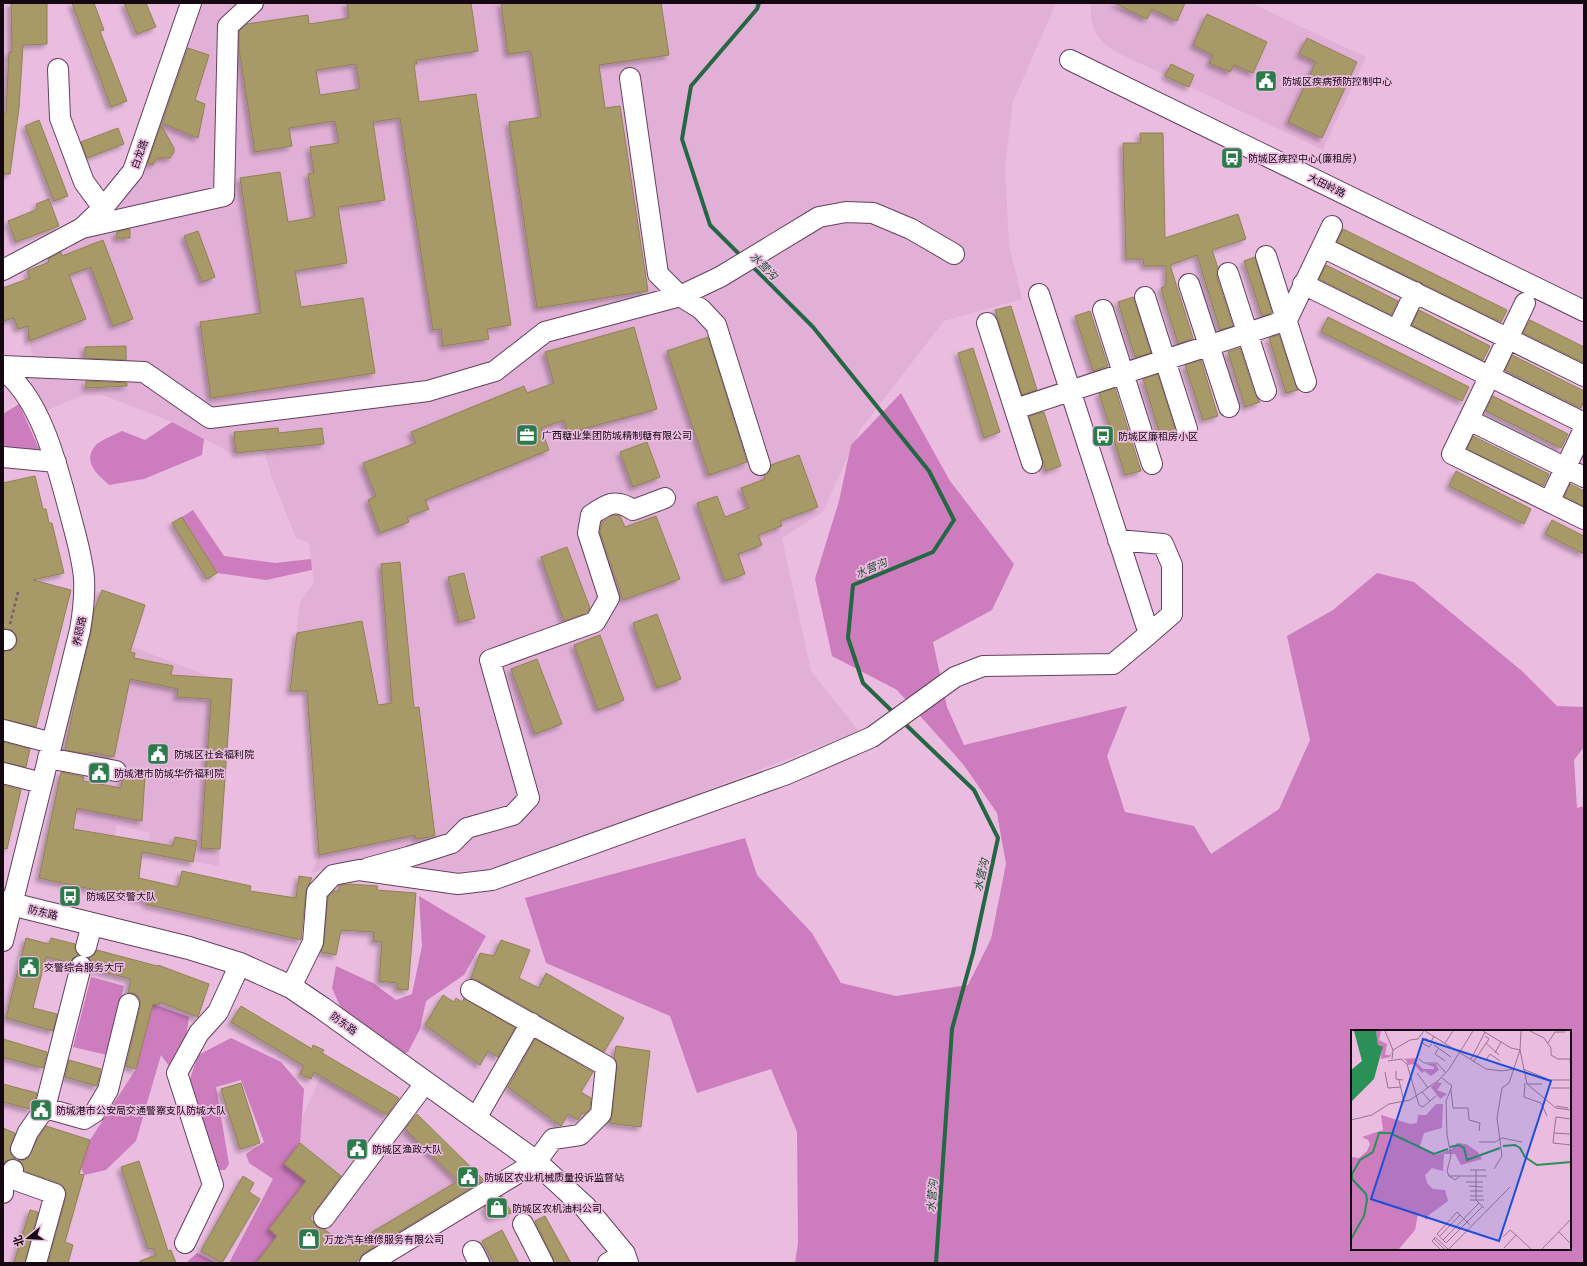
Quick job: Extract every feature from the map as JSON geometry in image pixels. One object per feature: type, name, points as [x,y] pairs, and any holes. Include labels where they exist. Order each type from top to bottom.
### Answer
[{"type":"main road","name":"防东路","points":[[8,903],[189,948],[240,964],[291,987],[536,1162],[585,1207],[620,1260]]},
{"type":"street","name":"白龙路","points":[[3,270],[82,228],[103,208],[133,171],[191,3]]},
{"type":"street","points":[[82,228],[224,196],[228,26],[253,3]]},
{"type":"street","name":"大田岭路","points":[[1070,60],[1584,311]]},
{"type":"street","points":[[58,69],[60,118],[84,182],[103,208]]},
{"type":"street","points":[[630,78],[658,274],[680,296],[701,309],[716,325],[760,465]]},
{"type":"street","points":[[3,366],[144,372],[210,418],[428,391],[495,371],[545,332],[680,296],[720,277],[819,217],[846,212],[872,213],[911,229],[954,254]]},
{"type":"street","points":[[1015,409],[1287,320],[1332,226]]},
{"type":"street","points":[[1322,247],[1584,376]]},
{"type":"street","points":[[1266,256],[1306,382]]},
{"type":"street","points":[[1228,273],[1266,391]]},
{"type":"street","points":[[1189,284],[1229,407]]},
{"type":"street","points":[[1303,284],[1584,423]]},
{"type":"street","points":[[1397,330],[1415,292]]},
{"type":"street","points":[[1039,294],[1149,634]]},
{"type":"street","points":[[1145,297],[1187,429]]},
{"type":"street","points":[[1525,303],[1452,454],[1584,519]]},
{"type":"street","points":[[1103,310],[1152,464]]},
{"type":"street","points":[[987,323],[1032,463]]},
{"type":"street","name":"养颐路","points":[[3,370],[12,377],[26,394],[35,409],[56,462],[80,554],[84,594],[80,630],[42,783],[8,903],[3,942]]},
{"type":"street","points":[[1469,420],[1584,477]]},
{"type":"street","points":[[1549,502],[1584,429]]},
{"type":"street","points":[[3,457],[56,462]]},
{"type":"street","points":[[291,987],[313,942],[317,892],[333,875],[359,870],[408,857],[452,843],[466,828],[513,815],[530,798],[490,660],[595,622],[609,598],[588,533],[591,515],[608,504],[624,504],[633,510],[665,498]]},
{"type":"street","points":[[359,870],[458,884],[492,880],[787,774],[872,737],[955,677],[984,666],[1113,664],[1172,614],[1172,565],[1163,544],[1118,540]]},
{"type":"street","points":[[3,730],[50,750],[116,771]]},
{"type":"street","points":[[3,773],[42,783]]},
{"type":"street","points":[[21,1149],[28,1132],[45,1108],[92,924]]},
{"type":"street","points":[[185,1243],[213,1185],[178,1073],[200,1033],[218,1012],[240,964]]},
{"type":"street","points":[[370,1263],[536,1162],[553,1139],[580,1135],[601,1114],[606,1066],[471,990]]},
{"type":"street","points":[[45,1108],[84,1119],[96,1112],[108,1090],[129,1004]]},
{"type":"street","points":[[476,1118],[531,1023]]},
{"type":"street","points":[[324,1218],[426,1082]]},
{"type":"street","points":[[13,1170],[10,1178],[55,1194],[36,1263]]},
{"type":"street","points":[[523,1224],[543,1263]]},
{"type":"path","points":[[4,640],[18,592]]},
{"type":"shaded area","name":"广西糖业集团防城精制糖有限公司","points":[[202,3],[1056,3],[1013,102],[1005,167],[1009,244],[1022,299],[944,321],[860,430],[823,512],[782,538],[811,671],[859,731],[505,869],[446,872],[412,869],[405,847],[311,873],[319,855],[307,691],[290,691],[300,602],[314,582],[309,543],[296,538],[271,475],[264,450],[231,453],[172,422],[103,395],[81,396],[45,411],[31,388],[32,356],[28,326],[68,313],[46,255],[88,236],[117,232],[120,194],[186,47]]},
{"type":"shaded area","name":"防城区疾病预防控制中心","points":[[1091,3],[1251,3],[1366,57],[1323,150],[1118,53],[1103,43],[1095,32],[1091,18]]},
{"type":"shaded area","points":[[901,393],[950,481],[1014,564],[992,610],[933,642],[947,707],[964,745],[1127,706],[1107,756],[1125,812],[1194,826],[1211,854],[1279,809],[1310,740],[1287,636],[1333,610],[1377,573],[1414,582],[1522,671],[1557,706],[1584,707],[1584,747],[1574,760],[1577,808],[1584,806],[1584,1263],[795,1263],[798,1243],[797,1132],[771,1069],[697,1093],[670,1016],[546,963],[525,898],[745,838],[757,875],[812,933],[841,983],[896,996],[968,985],[991,939],[1006,864],[997,813],[963,764],[897,690],[832,656],[815,579],[839,501],[851,445]]},
{"type":"shaded area","points":[[19,404],[40,451],[3,449],[3,414]]},
{"type":"shaded area","points":[[172,422],[204,439],[202,455],[144,479],[109,485],[93,468],[90,457],[91,452],[97,444],[122,431],[145,440]]},
{"type":"shaded area","points":[[193,510],[224,556],[275,563],[311,559],[312,570],[266,580],[217,573],[182,517]]},
{"type":"shaded area","name":"防城区社会福利院","points":[[120,642],[213,678],[232,679],[219,866],[147,853],[150,833],[117,825],[115,837],[73,829],[84,776],[61,771],[65,752],[88,756],[110,648]]},
{"type":"shaded area","points":[[419,896],[486,936],[464,975],[426,1001],[420,1029],[408,1052],[398,1055],[343,1013],[332,988],[336,966],[373,983],[396,1000],[412,994],[422,946]]},
{"type":"shaded area","points":[[91,977],[124,986],[107,1055],[73,1047]]},
{"type":"shaded area","points":[[153,1004],[189,1017],[183,1058],[169,1066],[161,1055],[136,1141],[106,1170],[84,1175],[81,1167],[90,1140],[136,1069]]},
{"type":"shaded area","points":[[231,1038],[281,1062],[304,1089],[300,1143],[284,1164],[306,1181],[269,1229],[277,1236],[256,1263],[229,1263],[273,1179],[249,1163],[246,1154],[264,1142],[241,1080],[216,1087],[229,1164],[225,1170],[216,1170],[189,1082],[198,1055]]},
{"type":"shaded area","name":"防城区渔政大队","points":[[321,1077],[401,1125],[451,1174],[466,1196],[353,1263],[229,1263],[273,1179]]},
{"type":"shaded area","points":[[197,1253],[216,1263],[186,1263]]},
{"type":"building","points":[[11,3],[47,3],[47,44],[23,45],[19,108],[10,174],[3,174],[3,114],[6,114],[9,52],[12,52]]},
{"type":"building","points":[[72,3],[94,3],[104,30],[100,31],[127,101],[111,107]]},
{"type":"building","points":[[124,3],[146,3],[156,27],[137,34]]},
{"type":"building","points":[[347,3],[471,3],[478,51],[416,60],[417,64],[414,64],[419,102],[476,94],[511,325],[487,329],[489,339],[443,346],[441,329],[433,330],[400,118],[373,122],[385,200],[338,207],[347,263],[295,271],[301,307],[363,298],[375,373],[211,398],[200,322],[261,313],[240,178],[280,172],[288,222],[315,217],[308,174],[314,173],[310,147],[339,143],[335,121],[289,128],[292,146],[255,152],[239,49],[239,31],[247,24],[308,15],[309,24],[349,18]],"holes":[[[356,64],[360,89],[320,95],[316,70]]]},
{"type":"building","points":[[501,3],[661,3],[669,55],[599,65],[605,108],[620,106],[648,291],[537,308],[509,122],[541,117],[531,51],[508,54]]},
{"type":"building","points":[[1114,3],[1185,3],[1177,21],[1152,9],[1147,19]]},
{"type":"building","points":[[1207,14],[1267,42],[1253,73],[1234,65],[1230,72],[1209,63],[1213,55],[1193,45]]},
{"type":"building","points":[[1307,38],[1357,62],[1322,138],[1288,122],[1316,62],[1299,54]]},
{"type":"building","points":[[188,48],[209,55],[195,100],[205,104],[198,138],[162,123]]},
{"type":"building","points":[[1171,64],[1194,75],[1189,87],[1165,76]]},
{"type":"building","points":[[39,120],[68,196],[54,201],[25,126]]},
{"type":"building","points":[[161,125],[174,148],[174,152],[170,158],[157,158],[153,165],[148,163]]},
{"type":"building","points":[[118,128],[124,144],[87,158],[81,142]]},
{"type":"building","points":[[1140,133],[1163,133],[1165,238],[1238,214],[1246,239],[1212,250],[1218,268],[1217,277],[1233,326],[1220,330],[1197,255],[1170,265],[1193,338],[1178,344],[1161,288],[1166,286],[1166,266],[1144,266],[1143,259],[1126,259],[1123,143],[1141,143]]},
{"type":"building","points":[[49,199],[59,226],[16,242],[8,221],[38,209],[36,204]]},
{"type":"building","points":[[130,229],[130,238],[116,238],[117,232]]},
{"type":"building","points":[[1343,229],[1507,310],[1501,322],[1337,242]]},
{"type":"building","points":[[198,231],[215,277],[202,282],[184,236]]},
{"type":"building","points":[[103,240],[133,319],[113,326],[91,267],[69,275],[86,319],[29,341],[28,326],[18,329],[14,318],[3,321],[3,288],[30,278],[27,271],[49,262],[48,259],[61,252],[62,256]]},
{"type":"building","points":[[1255,257],[1272,313],[1262,316],[1244,261]]},
{"type":"building","points":[[1326,265],[1398,301],[1391,315],[1319,279]]},
{"type":"building","points":[[1133,297],[1151,353],[1135,357],[1118,302]]},
{"type":"building","points":[[1011,306],[1037,390],[1022,395],[995,310]]},
{"type":"building","points":[[1419,310],[1490,346],[1483,360],[1412,325]]},
{"type":"building","points":[[1090,311],[1108,366],[1093,371],[1075,316]]},
{"type":"building","points":[[1328,317],[1469,387],[1462,401],[1321,332]]},
{"type":"building","points":[[1530,320],[1584,347],[1584,363],[1523,333]]},
{"type":"building","points":[[634,327],[657,409],[568,433],[564,420],[541,428],[549,450],[425,500],[429,509],[407,517],[409,522],[380,533],[368,500],[376,496],[363,463],[416,443],[411,432],[524,386],[527,393],[554,383],[545,352]]},
{"type":"building","points":[[1279,335],[1298,390],[1286,393],[1269,338]]},
{"type":"building","points":[[708,337],[747,462],[709,475],[667,351]]},
{"type":"building","points":[[126,346],[126,360],[85,358],[85,347]]},
{"type":"building","points":[[973,348],[1000,432],[984,438],[958,353]]},
{"type":"building","points":[[1240,348],[1255,395],[1260,402],[1245,407],[1228,352]]},
{"type":"building","points":[[1512,355],[1584,391],[1584,401],[1581,408],[1505,370]]},
{"type":"building","points":[[1201,360],[1218,416],[1203,420],[1185,365]]},
{"type":"building","points":[[1158,374],[1175,429],[1160,434],[1143,379]]},
{"type":"building","points":[[86,381],[127,383],[127,386],[86,388]]},
{"type":"building","points":[[1115,388],[1141,471],[1125,475],[1099,393]]},
{"type":"building","points":[[1493,396],[1568,434],[1561,448],[1486,411]]},
{"type":"building","points":[[1044,412],[1061,466],[1046,471],[1029,416]]},
{"type":"building","points":[[278,428],[279,433],[322,428],[324,444],[236,453],[234,432]]},
{"type":"building","points":[[1473,436],[1549,474],[1543,486],[1467,449]]},
{"type":"building","points":[[647,442],[660,477],[633,487],[620,452]]},
{"type":"building","points":[[799,455],[818,507],[780,521],[782,526],[758,535],[762,545],[738,554],[745,574],[725,581],[697,503],[717,496],[725,517],[749,508],[741,488],[765,479],[764,476],[769,472],[771,465]]},
{"type":"building","points":[[1456,471],[1531,509],[1524,524],[1449,486]]},
{"type":"building","points":[[35,476],[43,509],[46,509],[49,523],[52,523],[64,573],[33,580],[71,590],[36,727],[3,719],[3,652],[12,650],[16,645],[17,640],[16,635],[12,630],[3,628],[3,483]]},
{"type":"building","points":[[1570,484],[1584,491],[1584,506],[1564,497]]},
{"type":"building","points":[[614,515],[620,516],[625,527],[656,516],[680,579],[623,600],[600,532],[602,522]]},
{"type":"building","points":[[182,517],[217,573],[207,579],[172,523]]},
{"type":"building","points":[[1552,520],[1584,536],[1584,554],[1545,534]]},
{"type":"building","points":[[567,547],[590,608],[587,613],[564,621],[541,557]]},
{"type":"building","points":[[400,562],[414,708],[419,707],[435,836],[416,839],[415,835],[319,855],[307,691],[290,691],[297,633],[362,621],[378,705],[392,703],[381,564]]},
{"type":"building","points":[[464,573],[475,618],[459,622],[448,577]]},
{"type":"building","points":[[102,590],[145,605],[130,652],[135,653],[134,658],[173,666],[171,675],[232,679],[220,849],[201,848],[211,699],[177,697],[178,689],[130,679],[114,757],[89,752],[88,754],[65,750],[91,633],[94,611]]},
{"type":"building","points":[[657,614],[681,679],[657,688],[633,623]]},
{"type":"building","points":[[600,635],[624,700],[598,710],[574,645]]},
{"type":"building","points":[[537,659],[562,724],[535,734],[511,669]]},
{"type":"building","points":[[3,742],[30,749],[26,767],[3,762]]},
{"type":"building","points":[[61,772],[84,777],[83,781],[121,788],[122,781],[127,775],[145,776],[142,821],[77,808],[73,829],[173,846],[175,837],[197,841],[193,862],[142,852],[139,878],[178,887],[182,871],[251,886],[250,891],[296,898],[299,876],[312,878],[306,891],[301,940],[146,904],[147,901],[39,878]]},
{"type":"building","points":[[3,785],[21,790],[7,849],[3,848]]},
{"type":"building","points":[[350,884],[378,886],[377,890],[416,893],[408,990],[397,989],[397,983],[379,981],[382,942],[373,941],[374,932],[341,930],[336,955],[321,952],[324,943],[328,897],[334,891],[339,891],[339,885]]},
{"type":"building","points":[[26,938],[49,944],[51,938],[75,944],[75,950],[78,955],[73,958],[70,963],[46,957],[33,1008],[57,1014],[53,1031],[6,1018]]},
{"type":"building","points":[[501,940],[530,950],[519,978],[539,988],[546,973],[624,1018],[604,1052],[477,980],[471,979],[480,953],[494,956]]},
{"type":"building","points":[[97,950],[157,966],[158,965],[209,984],[198,1017],[160,1002],[159,1005],[153,1004],[136,1069],[126,1066],[140,1007],[140,1000],[137,995],[128,993],[131,979],[92,969],[92,963],[89,958],[94,955]]},
{"type":"building","points":[[443,995],[454,1002],[456,998],[462,1002],[464,998],[515,1028],[498,1057],[488,1051],[480,1065],[425,1025]]},
{"type":"building","points":[[241,1006],[312,1049],[313,1045],[324,1050],[322,1053],[399,1098],[387,1115],[314,1072],[311,1079],[300,1074],[304,1066],[231,1022]]},
{"type":"building","points":[[3,1039],[47,1052],[43,1068],[3,1057]]},
{"type":"building","points":[[535,1039],[593,1072],[581,1092],[591,1098],[590,1109],[584,1114],[582,1113],[578,1120],[568,1114],[561,1126],[508,1087]]},
{"type":"building","points":[[616,1046],[650,1051],[641,1127],[609,1123],[612,1115],[617,1067],[614,1058]]},
{"type":"building","points":[[69,1060],[101,1069],[97,1086],[65,1077]]},
{"type":"building","points":[[241,1083],[260,1143],[240,1149],[221,1089]]},
{"type":"building","points":[[3,1084],[37,1093],[34,1103],[30,1109],[3,1102]]},
{"type":"building","points":[[417,1114],[484,1180],[364,1253],[360,1259],[353,1263],[256,1263],[277,1236],[269,1229],[306,1181],[284,1164],[300,1143],[341,1176],[310,1218],[317,1227],[324,1229],[347,1247],[458,1181],[405,1129]]},
{"type":"building","points":[[46,1126],[90,1140],[79,1174],[84,1175],[65,1242],[73,1245],[68,1263],[48,1263],[66,1197],[66,1191],[59,1183],[24,1171],[22,1163],[18,1160],[28,1158]]},
{"type":"building","points":[[3,1128],[15,1133],[10,1150],[12,1156],[16,1159],[6,1161],[3,1165]]},
{"type":"building","points":[[139,1161],[168,1251],[171,1250],[176,1263],[140,1263],[140,1261],[156,1255],[154,1248],[148,1249],[121,1167]]},
{"type":"building","points":[[243,1176],[254,1183],[249,1192],[260,1199],[222,1263],[201,1251]]},
{"type":"building","name":"防城区农机油料公司","points":[[502,1196],[512,1213],[490,1218],[484,1207]]},
{"type":"building","points":[[30,1210],[38,1212],[25,1263],[14,1263]]},
{"type":"building","points":[[545,1216],[571,1263],[554,1263],[535,1221]]},
{"type":"building","points":[[502,1230],[519,1263],[494,1263],[482,1241]]},
{"type":"waterway","name":"水营沟","points":[[742,257],[710,225],[682,139],[691,86],[757,9],[759,3]]},
{"type":"waterway","name":"水营沟","points":[[750,264],[813,327],[929,471],[954,520],[933,552],[853,585],[848,638],[863,683],[895,714]]},
{"type":"waterway","name":"水营沟","points":[[903,722],[974,790],[998,838],[973,953],[952,1029],[936,1263]]},
{"type":"place","name":"防城区疾病预防控制中心","points":[[1266,81]]},
{"type":"place","name":"防城区疾控中心(廉租房)","points":[[1232,158]]},
{"type":"place","name":"广西糖业集团防城精制糖有限公司","points":[[527,435]]},
{"type":"place","name":"防城区廉租房小区","points":[[1103,436]]},
{"type":"place","name":"防城区社会福利院","points":[[158,754]]},
{"type":"place","name":"防城港市防城华侨福利院","points":[[99,773]]},
{"type":"place","name":"防城区交警大队","points":[[70,896]]},
{"type":"place","name":"交警综合服务大厅","points":[[29,967]]},
{"type":"place","name":"防城港市公安局交通警察支队防城大队","points":[[41,1110]]},
{"type":"place","name":"防城区渔政大队","points":[[357,1149]]},
{"type":"place","name":"防城区农业机械质量投诉监督站","points":[[468,1177]]},
{"type":"place","name":"防城区农机油料公司","points":[[497,1208]]},
{"type":"place","name":"万龙汽车维修服务有限公司","points":[[309,1239]]}]
